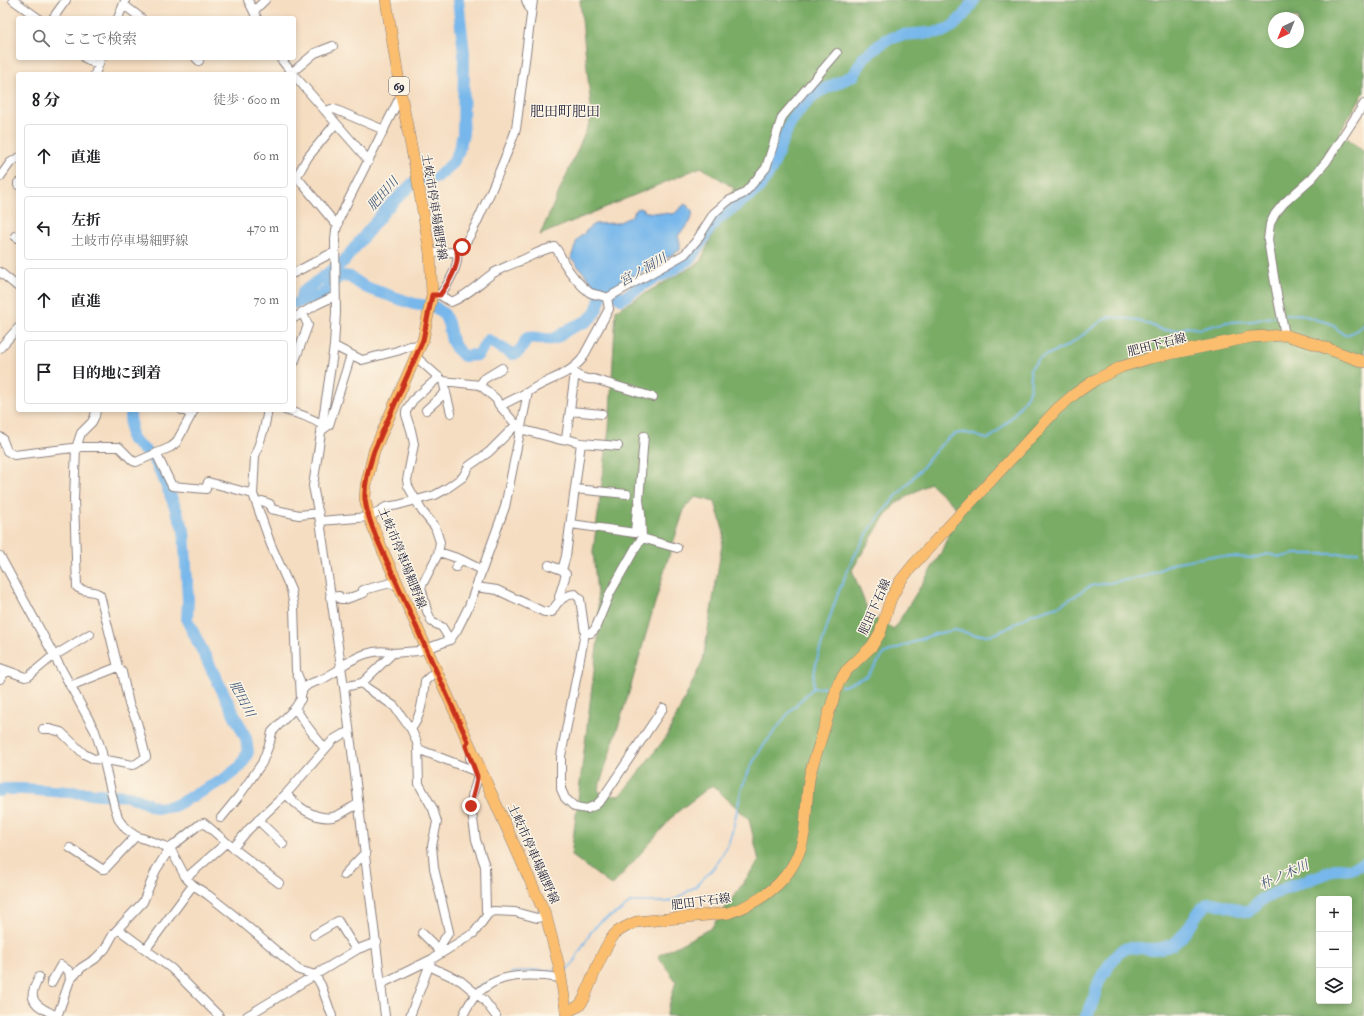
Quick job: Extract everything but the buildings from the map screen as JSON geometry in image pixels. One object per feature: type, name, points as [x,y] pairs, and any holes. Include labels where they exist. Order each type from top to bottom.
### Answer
[{"type":"main road","name":"土岐市停車場細野線","points":[[386,0],[436,295],[421,345],[374,451],[369,468],[365,499],[369,517],[397,584],[546,916],[560,973],[566,1014]]},
{"type":"main road","name":"肥田下石線","points":[[566,1014],[579,1006],[584,999],[608,942],[616,933],[625,927],[636,922],[728,913],[742,909],[769,893],[791,869],[804,835],[810,773],[838,684],[846,671],[872,646],[880,632],[891,598],[901,580],[914,564],[1057,409],[1076,393],[1095,380],[1121,367],[1150,358],[1250,337],[1285,335],[1364,362]]},
{"type":"street","points":[[13,0],[35,16]]},
{"type":"street","points":[[54,16],[66,0]]},
{"type":"street","points":[[248,0],[256,14],[265,0]]},
{"type":"street","points":[[526,0],[531,13]]},
{"type":"street","points":[[533,0],[516,129],[478,221],[457,252],[458,258],[447,284],[436,295],[451,302],[466,295],[501,268],[523,260],[539,251],[555,247],[565,263],[585,288],[595,296],[604,296],[607,298],[685,254],[697,240],[714,213],[728,201],[748,189],[766,168],[782,117],[831,61],[836,53]]},
{"type":"street","points":[[119,16],[124,3],[139,16]]},
{"type":"street","points":[[294,72],[315,53],[333,46]]},
{"type":"street","points":[[282,60],[290,72]]},
{"type":"street","points":[[96,72],[100,62]]},
{"type":"street","points":[[296,78],[369,161]]},
{"type":"street","points":[[385,1016],[377,942],[344,687],[340,668],[320,517],[313,486],[334,346],[336,285],[334,253],[338,225],[346,204],[401,95]]},
{"type":"street","points":[[1285,335],[1268,240],[1270,224],[1275,214],[1284,203],[1312,178],[1326,162],[1364,104]]},
{"type":"street","points":[[326,112],[334,109],[384,130]]},
{"type":"street","points":[[296,175],[308,157],[336,123]]},
{"type":"street","points":[[0,177],[10,163],[16,159]]},
{"type":"street","points":[[296,178],[338,225]]},
{"type":"street","points":[[430,253],[457,252]]},
{"type":"street","points":[[296,272],[334,253]]},
{"type":"street","points":[[0,272],[16,284]]},
{"type":"street","points":[[296,316],[335,296]]},
{"type":"street","points":[[566,440],[573,372],[582,359],[609,309],[607,298]]},
{"type":"street","points":[[296,357],[308,324],[302,312]]},
{"type":"street","points":[[0,348],[16,330]]},
{"type":"street","points":[[334,346],[362,360],[405,349],[410,346],[421,345]]},
{"type":"street","points":[[322,428],[329,425],[351,355]]},
{"type":"street","points":[[416,357],[441,379],[452,413]]},
{"type":"street","points":[[480,385],[484,379],[502,368]]},
{"type":"street","points":[[500,406],[535,387],[573,372]]},
{"type":"street","points":[[573,372],[585,379],[594,379],[653,397]]},
{"type":"street","points":[[450,640],[442,627],[432,622],[427,611],[421,587],[439,552],[439,537],[435,527],[425,515],[408,486],[407,480],[414,444],[406,411],[413,400],[441,379],[480,385],[496,399],[500,406],[519,427],[561,440],[618,446]]},
{"type":"street","points":[[426,410],[446,392]]},
{"type":"street","points":[[220,818],[262,763],[272,732],[295,708],[301,699],[303,690],[309,684],[323,679],[358,656],[386,651],[393,653],[418,651],[450,640],[457,630],[469,606],[505,507],[519,427],[528,392]]},
{"type":"street","points":[[570,411],[602,414]]},
{"type":"street","points":[[43,729],[50,728],[61,732],[88,757],[94,759],[104,759],[132,765],[146,757],[122,672],[118,667],[100,595],[97,592],[80,590],[77,587],[74,499],[76,448],[81,433],[92,422],[96,412]]},
{"type":"street","points":[[0,437],[2,438],[7,452],[14,455],[95,446],[119,447],[133,461],[136,462],[176,443],[193,412]]},
{"type":"street","points":[[267,412],[264,429],[255,456],[253,494],[270,545],[291,590],[294,607],[296,671],[300,681],[301,696]]},
{"type":"street","points":[[296,412],[316,421],[322,428]]},
{"type":"street","points":[[256,503],[262,501],[270,504],[272,509],[299,515],[320,517],[369,517],[386,507],[435,495],[457,482],[463,477],[469,466],[489,452],[519,427]]},
{"type":"street","points":[[585,633],[591,633],[595,629],[610,593],[642,538],[643,533],[639,500],[644,436]]},
{"type":"street","points":[[562,570],[566,556],[581,443]]},
{"type":"street","points":[[156,453],[172,486],[206,489],[208,482],[253,494]]},
{"type":"street","points":[[575,489],[627,494]]},
{"type":"street","points":[[570,524],[635,533],[639,504]]},
{"type":"street","points":[[642,538],[677,548]]},
{"type":"street","points":[[439,552],[460,559],[482,570]]},
{"type":"street","points":[[0,556],[95,732],[104,759],[119,820],[126,829],[136,836],[170,848],[186,878],[193,885],[236,917],[299,970],[315,975],[321,984],[332,1016]]},
{"type":"street","points":[[456,567],[460,559]]},
{"type":"street","points":[[549,565],[562,570],[566,574],[559,597],[560,602]]},
{"type":"street","points":[[330,596],[339,596],[340,599],[346,599],[364,593],[363,590],[391,583],[394,585],[397,584]]},
{"type":"street","points":[[476,587],[497,590],[544,612],[552,612],[555,605],[569,594],[575,594],[580,599],[585,633],[561,756],[561,789],[565,798],[575,807],[587,809],[596,805],[602,799],[663,708]]},
{"type":"street","points":[[0,668],[25,677],[29,676],[54,656],[90,634]]},
{"type":"street","points":[[344,687],[362,683],[393,653]]},
{"type":"street","points":[[70,686],[118,667]]},
{"type":"street","points":[[0,679],[6,671],[8,672]]},
{"type":"street","points":[[411,729],[414,726],[421,706],[425,681],[436,671]]},
{"type":"street","points":[[362,683],[394,706],[411,729],[416,740],[418,752],[419,784],[433,809],[437,822],[432,846],[434,868],[449,932],[431,963],[410,1016]]},
{"type":"street","points":[[295,708],[325,749]]},
{"type":"street","points":[[186,878],[230,845],[258,820],[286,794],[333,740],[349,732]]},
{"type":"street","points":[[468,741],[466,746],[477,780],[472,796],[471,806],[476,840],[485,866],[486,911],[488,914]]},
{"type":"street","points":[[418,752],[423,751],[475,771]]},
{"type":"street","points":[[286,794],[306,812],[318,817],[333,817],[356,805],[359,806]]},
{"type":"street","points":[[258,820],[283,844]]},
{"type":"street","points":[[70,980],[81,968],[105,950],[118,929],[143,902],[156,870],[170,848],[200,824],[204,823],[279,883]]},
{"type":"street","points":[[70,848],[102,869],[105,869],[136,836]]},
{"type":"street","points":[[344,875],[362,856],[366,854]]},
{"type":"street","points":[[146,949],[193,885]]},
{"type":"street","points":[[439,951],[474,933],[488,914],[493,911],[515,912],[537,918],[546,916]]},
{"type":"street","points":[[314,935],[338,921],[356,950]]},
{"type":"street","points":[[118,929],[172,969],[219,1016]]},
{"type":"street","points":[[422,933],[439,951]]},
{"type":"street","points":[[247,1016],[356,950],[377,942]]},
{"type":"street","points":[[381,984],[431,963]]},
{"type":"street","points":[[431,963],[461,981],[484,1000],[496,1016]]},
{"type":"street","points":[[39,977],[33,992],[36,1003],[56,1016],[60,1015],[70,980],[69,971],[61,965],[51,983]]},
{"type":"street","points":[[463,1016],[474,992],[496,982],[513,976],[560,973]]},
{"type":"green space","points":[[580,0],[1364,0],[1364,92],[1340,132],[1364,152],[1364,1016],[666,1016],[676,981],[658,956],[711,928],[759,861],[749,819],[712,785],[676,813],[612,886],[571,855],[600,623],[593,552],[609,429],[616,310],[700,262],[734,188],[701,167],[540,235],[592,117]],"holes":[[[930,483],[959,510],[940,555],[894,629],[870,616],[852,570],[881,522],[895,504]],[[696,497],[715,502],[724,533],[703,660],[667,736],[620,796],[603,795],[598,790],[630,689],[666,565],[685,507]]]},
{"type":"water","points":[[685,204],[692,210],[692,219],[678,236],[680,250],[612,290],[595,286],[571,258],[577,240],[595,224],[617,223],[631,217],[635,210],[640,208],[646,212],[674,214]]},
{"type":"waterway","name":"肥田川","points":[[297,303],[300,301],[303,292],[344,261],[386,209],[414,182],[437,177],[452,164],[458,153],[463,134],[464,53],[458,0]]},
{"type":"waterway","name":"宮ノ洞川","points":[[300,301],[319,296],[339,277],[350,277],[365,287],[414,304],[435,307],[444,314],[448,323],[452,341],[456,348],[464,356],[478,355],[488,340],[512,354],[520,350],[527,338],[555,338],[568,329],[586,321],[591,317],[598,305],[602,286],[610,288],[621,299],[651,280],[669,272],[691,258],[708,231],[719,218],[757,190],[771,170],[791,122],[802,107],[818,92],[854,75],[864,57],[886,40],[901,35],[942,32],[953,26],[963,16],[974,0]]},
{"type":"waterway","points":[[1284,315],[1300,314],[1330,323],[1344,335],[1352,333],[1364,325]]},
{"type":"waterway","points":[[813,688],[817,661],[829,621],[848,568],[861,543],[887,507],[944,442],[959,433],[970,434],[988,439],[999,430],[1018,409],[1028,394],[1031,384],[1030,369],[1040,358],[1069,345],[1109,317],[1131,319],[1163,330],[1179,330],[1187,327],[1200,329],[1227,322],[1253,321],[1280,315]]},
{"type":"waterway","name":"肥田川","points":[[0,791],[4,789],[22,789],[130,796],[157,808],[174,806],[223,780],[241,766],[248,752],[246,738],[187,620],[188,600],[184,530],[164,479],[154,459],[131,438],[130,412]]},
{"type":"waterway","points":[[841,686],[867,676],[885,653],[916,641],[935,634],[955,630],[975,635],[997,633],[1032,614],[1061,605],[1090,586],[1146,576],[1177,562],[1212,556],[1254,558],[1267,554],[1281,557],[1295,554],[1340,554],[1358,552]]},
{"type":"waterway","points":[[563,970],[566,970],[571,966],[591,932],[600,922],[620,911],[631,902],[667,902],[676,899],[696,886],[715,866],[727,847],[733,829],[742,787],[752,764],[761,749],[791,710],[813,688],[832,687]]},
{"type":"waterway","name":"朴ノ木川","points":[[1086,1016],[1092,1005],[1101,977],[1119,952],[1127,948],[1149,949],[1173,944],[1183,935],[1205,905],[1210,903],[1248,912],[1261,900],[1286,888],[1337,868],[1351,869],[1364,863]]},
{"type":"waterway","points":[[511,973],[536,970],[556,970]]},
{"type":"waterway","points":[[475,990],[486,982]]},
{"type":"waterway","points":[[458,1016],[465,1001],[472,993]]},
{"type":"district","name":"肥田町肥田","points":[[565,111]]},
{"type":"route","points":[[462,247],[457,252],[458,258],[456,264],[444,290],[440,295],[432,295],[423,340],[374,451],[369,468],[365,499],[369,517],[382,551],[468,741],[466,746],[477,776],[471,806]]}]
